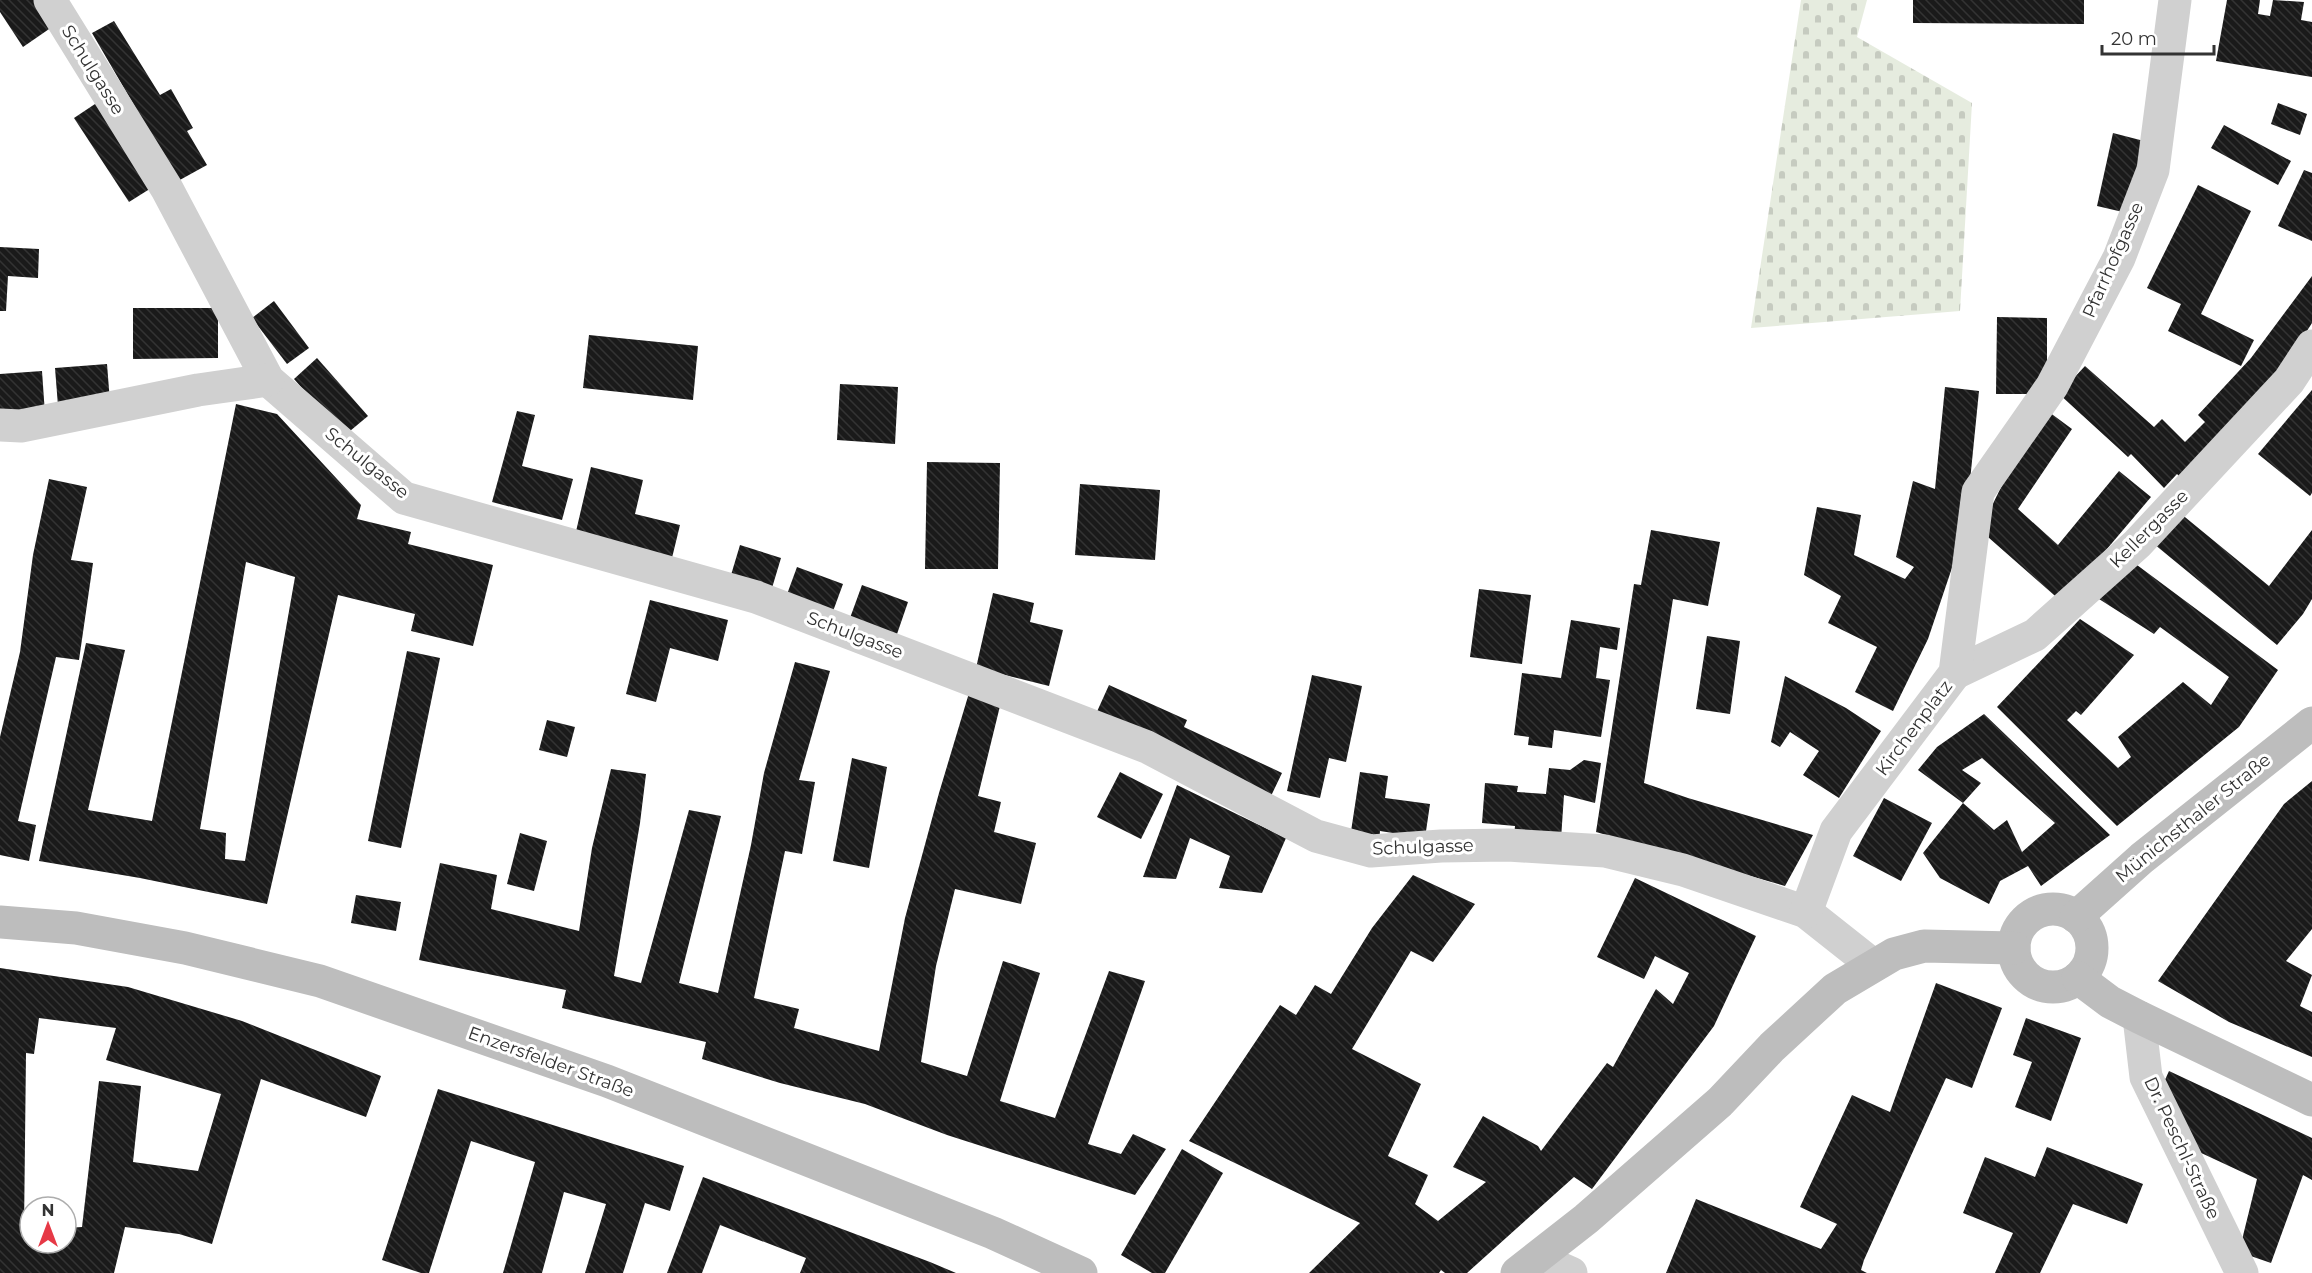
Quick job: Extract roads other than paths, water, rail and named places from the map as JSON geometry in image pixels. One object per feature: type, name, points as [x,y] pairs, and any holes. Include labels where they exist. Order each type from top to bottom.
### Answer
[{"type":"street","name":"Schulgasse","points":[[50,0],[167,189],[268,380],[404,498],[756,597],[1147,747],[1316,836],[1371,851],[1508,844],[1605,851],[1683,870],[1806,912],[1873,965]]},
{"type":"street","name":"Pfarrhofgasse","points":[[1978,492],[2052,386],[2119,258],[2153,170],[2175,0]]},
{"type":"street","name":"Kellergasse","points":[[1955,674],[2035,635],[2137,544],[2289,381],[2312,346]]},
{"type":"street","points":[[0,426],[21,426],[198,390],[268,380]]},
{"type":"street","name":"Kirchenplatz","points":[[1806,912],[1836,831],[1955,674],[1978,492]]},
{"type":"street","name":"Münichsthaler Straße","points":[[2076,917],[2142,858],[2312,723]]},
{"type":"street","points":[[2058,909],[2076,917],[2090,935],[2092,947],[2086,969],[2078,978],[2056,987],[2037,984],[2024,975],[2019,968],[2014,948],[2021,925],[2034,914],[2058,909]]},
{"type":"street","name":"Enzersfelder Straße","points":[[0,922],[76,928],[184,948],[320,981],[607,1081],[993,1233],[1081,1273]]},
{"type":"street","points":[[1527,1265],[1586,1219],[1720,1102],[1772,1047],[1835,989],[1894,954],[1924,946],[2014,948]]},
{"type":"street","points":[[2078,978],[2110,1002],[2312,1100]]},
{"type":"street","name":"Dr. Peschl-Straße","points":[[2139,1017],[2146,1077],[2242,1273]]},
{"type":"street","points":[[1527,1265],[1571,1273]]}]
